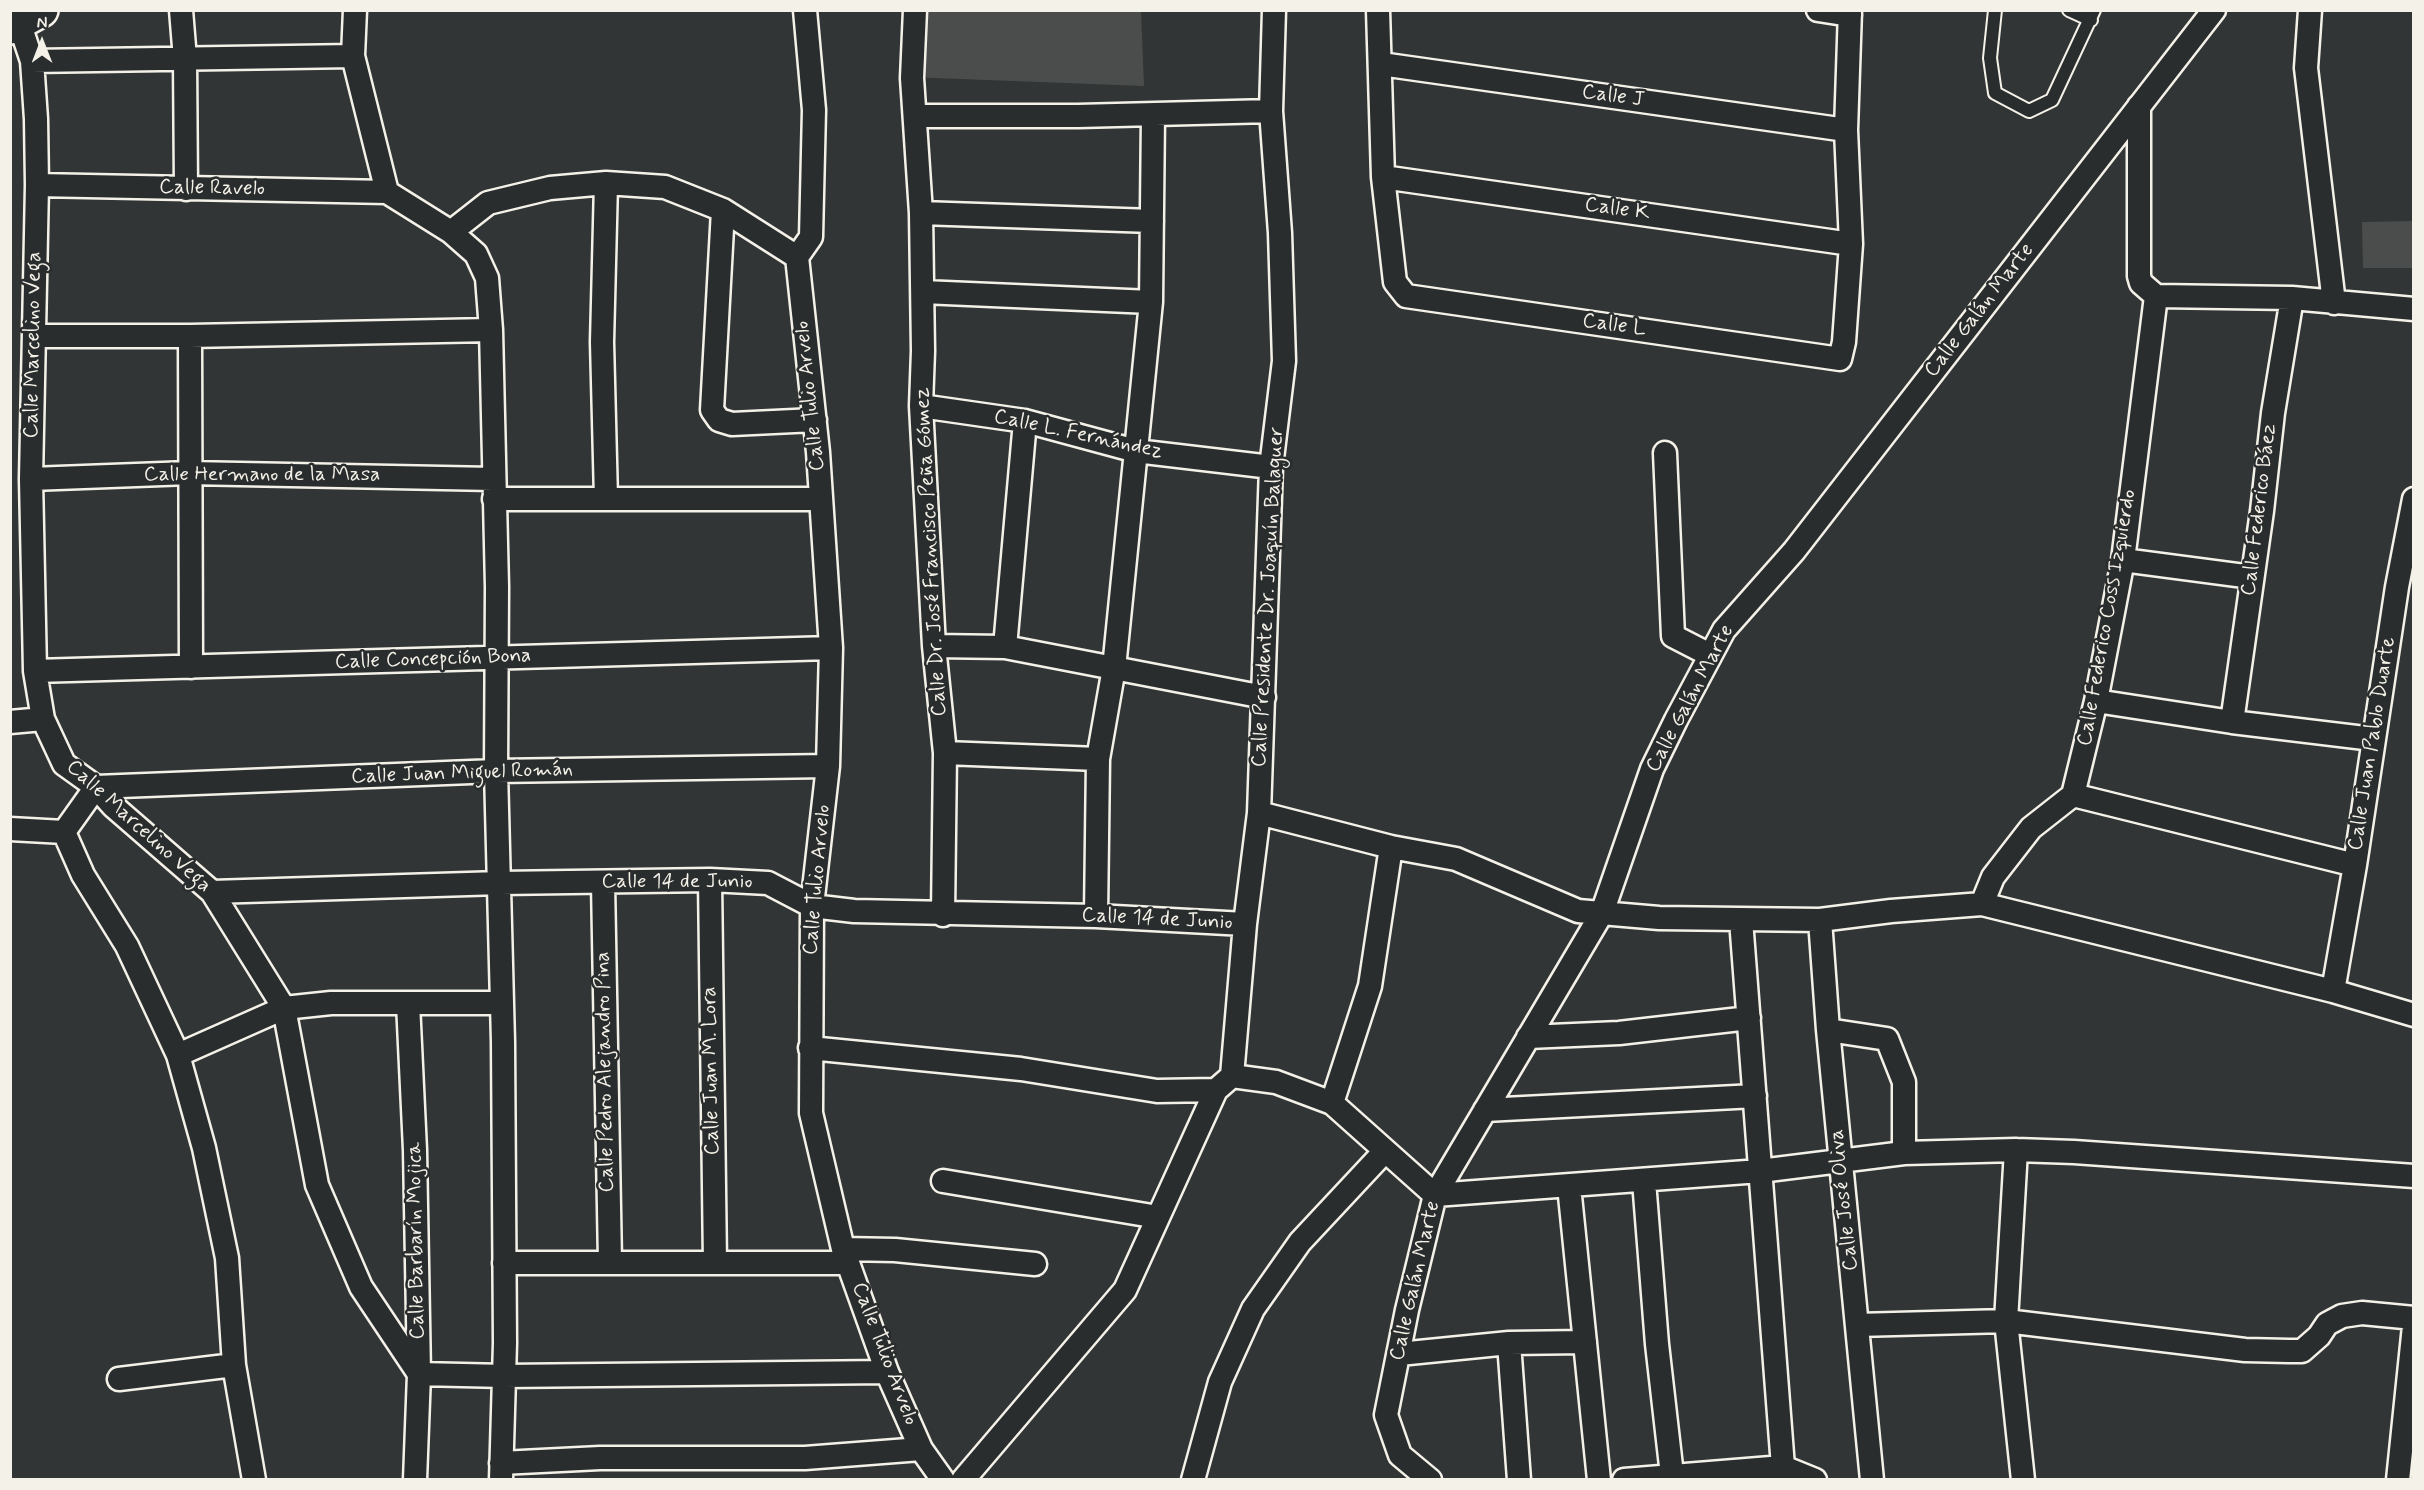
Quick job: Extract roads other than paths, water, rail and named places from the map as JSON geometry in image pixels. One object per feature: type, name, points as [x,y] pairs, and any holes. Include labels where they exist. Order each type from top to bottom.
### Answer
[{"type":"street","points":[[181,10],[185,59],[186,189]]},
{"type":"street","points":[[354,10],[353,56],[387,192],[451,232],[476,254],[487,278],[491,330],[497,658],[496,771],[500,883],[505,1376],[501,1471],[600,1458],[804,1458],[921,1449]]},
{"type":"street","points":[[451,232],[488,203],[550,188],[606,183],[665,187],[723,210],[797,257],[811,237],[814,110],[805,10]]},
{"type":"street","name":"Calle Dr. José Francisco Peña Gómez","points":[[915,10],[912,78],[921,213],[921,406],[933,646],[945,753],[943,915]]},
{"type":"street","name":"Calle Presidente Dr. Joaquín Balaguer","points":[[963,1479],[1125,1290],[1158,1216],[1224,1083],[1259,813],[1271,467],[1284,361],[1280,233],[1271,111],[1274,10]]},
{"type":"street","points":[[1378,10],[1383,177]]},
{"type":"street","points":[[1818,10],[1850,13],[1846,130],[1851,244]]},
{"type":"street","name":"Calle Galán Marte","points":[[1430,1479],[1400,1455],[1386,1415],[1407,1310],[1435,1195],[1602,913],[1652,770],[1710,655],[1724,630],[1794,551],[2214,10]]},
{"type":"street","points":[[2310,10],[2306,68],[2334,303]]},
{"type":"street","name":"Calle Marcelino Vega","points":[[23,20],[32,61],[37,185],[31,479],[34,671],[43,719],[64,764],[96,787],[113,806],[212,891],[284,1008],[317,1185],[361,1287],[419,1374]]},
{"type":"street","points":[[32,61],[353,56]]},
{"type":"street","name":"Calle J","points":[[1381,64],[1846,130]]},
{"type":"street","points":[[2139,106],[2139,276],[2141,283],[2156,296],[2292,298],[2414,309]]},
{"type":"street","points":[[916,116],[1153,115],[1271,111]]},
{"type":"street","points":[[1096,916],[1098,759],[1114,668],[1151,302],[1153,115]]},
{"type":"street","name":"Calle K","points":[[1383,177],[1851,244]]},
{"type":"street","name":"Calle L","points":[[1383,177],[1395,282],[1406,296],[1840,359],[1844,342],[1851,244]]},
{"type":"street","points":[[606,183],[602,342],[606,499]]},
{"type":"street","name":"Calle Ravelo","points":[[37,185],[387,192]]},
{"type":"street","points":[[723,210],[712,410],[718,420],[732,424],[815,420]]},
{"type":"street","points":[[921,213],[1152,221]]},
{"type":"street","name":"Calle Tulio Arvelo","points":[[797,257],[815,420],[831,648],[828,766],[812,906],[811,1113],[846,1256],[887,1372],[921,1449],[943,1479]]},
{"type":"street","points":[[922,292],[1151,302]]},
{"type":"street","name":"Calle Federico Coss Izquierdo","points":[[2073,795],[2096,701],[2122,560],[2156,296]]},
{"type":"street","name":"Calle Federico Báez","points":[[2232,722],[2273,413],[2292,298]]},
{"type":"street","points":[[34,336],[190,336],[491,330]]},
{"type":"street","points":[[190,336],[189,473],[192,667]]},
{"type":"street","name":"Calle L. Fernández","points":[[921,406],[1025,422],[1136,451],[1271,467]]},
{"type":"street","points":[[1005,647],[1025,422]]},
{"type":"street","points":[[1665,453],[1673,636],[1710,655]]},
{"type":"street","name":"Calle Hermano de la Masa","points":[[31,479],[189,473],[493,489],[606,499],[820,499]]},
{"type":"street","name":"Calle Juan Pablo Duarte","points":[[2332,991],[2355,865],[2397,587],[2414,498]]},
{"type":"street","points":[[2122,560],[2252,577]]},
{"type":"street","points":[[933,646],[1005,647],[1264,697]]},
{"type":"street","name":"Calle Concepción Bona","points":[[34,671],[831,648]]},
{"type":"street","points":[[2096,701],[2232,722],[2373,739]]},
{"type":"street","points":[[10,722],[43,719]]},
{"type":"street","points":[[945,753],[1098,759]]},
{"type":"street","name":"Calle Juan Miguel Román","points":[[96,787],[496,771],[828,766]]},
{"type":"street","points":[[64,832],[96,787]]},
{"type":"street","points":[[1982,904],[1993,877],[2031,828],[2073,795],[2355,865]]},
{"type":"street","points":[[1259,813],[1392,848],[1456,859],[1578,911],[1659,918],[1820,920],[1891,911],[1982,904],[2332,991],[2414,1015]]},
{"type":"street","points":[[10,829],[64,832]]},
{"type":"street","points":[[64,832],[83,875],[126,946],[178,1055],[204,1148],[227,1258],[234,1365],[254,1479]]},
{"type":"street","points":[[1332,1103],[1370,986],[1392,848]]},
{"type":"street","name":"Calle 14 de Junio","points":[[212,891],[710,880],[768,883],[812,906],[854,911],[943,915],[1096,916],[1245,924]]},
{"type":"street","name":"Calle Juan M. Lora","points":[[710,880],[715,1263]]},
{"type":"street","name":"Calle Pedro Alejandro Pina","points":[[603,883],[610,1262]]},
{"type":"street","points":[[1741,920],[1783,1467]]},
{"type":"street","name":"Calle José Oliva","points":[[1820,920],[1828,1030],[1872,1479]]},
{"type":"street","points":[[178,1055],[284,1008],[331,1003],[501,1003]]},
{"type":"street","name":"Calle Barbarín Mojica","points":[[408,1003],[415,1150],[419,1374],[415,1479]]},
{"type":"street","points":[[1528,1037],[1619,1033],[1749,1018]]},
{"type":"street","points":[[1828,1030],[1887,1039],[1904,1082],[1904,1153]]},
{"type":"street","points":[[810,1048],[1021,1069],[1157,1091],[1224,1083],[1276,1082],[1332,1103],[1435,1195],[1760,1172],[1904,1153],[2016,1150],[2414,1176]]},
{"type":"street","points":[[1485,1110],[1755,1096]]},
{"type":"street","points":[[2016,1150],[2006,1321],[2022,1479]]},
{"type":"street","points":[[1193,1479],[1220,1382],[1253,1309],[1300,1242],[1385,1151]]},
{"type":"street","points":[[943,1181],[1158,1216]]},
{"type":"street","points":[[1644,1181],[1657,1344],[1672,1475]]},
{"type":"street","points":[[1569,1186],[1599,1479]]},
{"type":"street","points":[[504,1263],[715,1263],[846,1256],[895,1250],[1035,1264]]},
{"type":"street","points":[[1857,1325],[2006,1321],[2245,1350],[2302,1351],[2319,1336],[2328,1324],[2342,1316],[2362,1313],[2414,1318]]},
{"type":"street","points":[[2398,1479],[2414,1326]]},
{"type":"street","points":[[1399,1354],[1509,1344],[1585,1341]]},
{"type":"street","points":[[1509,1344],[1519,1479]]},
{"type":"street","points":[[119,1379],[234,1365]]},
{"type":"street","points":[[419,1374],[505,1376],[887,1372]]},
{"type":"street","points":[[1624,1479],[1783,1467],[1815,1479]]},
{"type":"lane","points":[[1995,10],[1990,58],[1995,93],[2029,111],[2052,100],[2093,15],[2069,10]]}]
